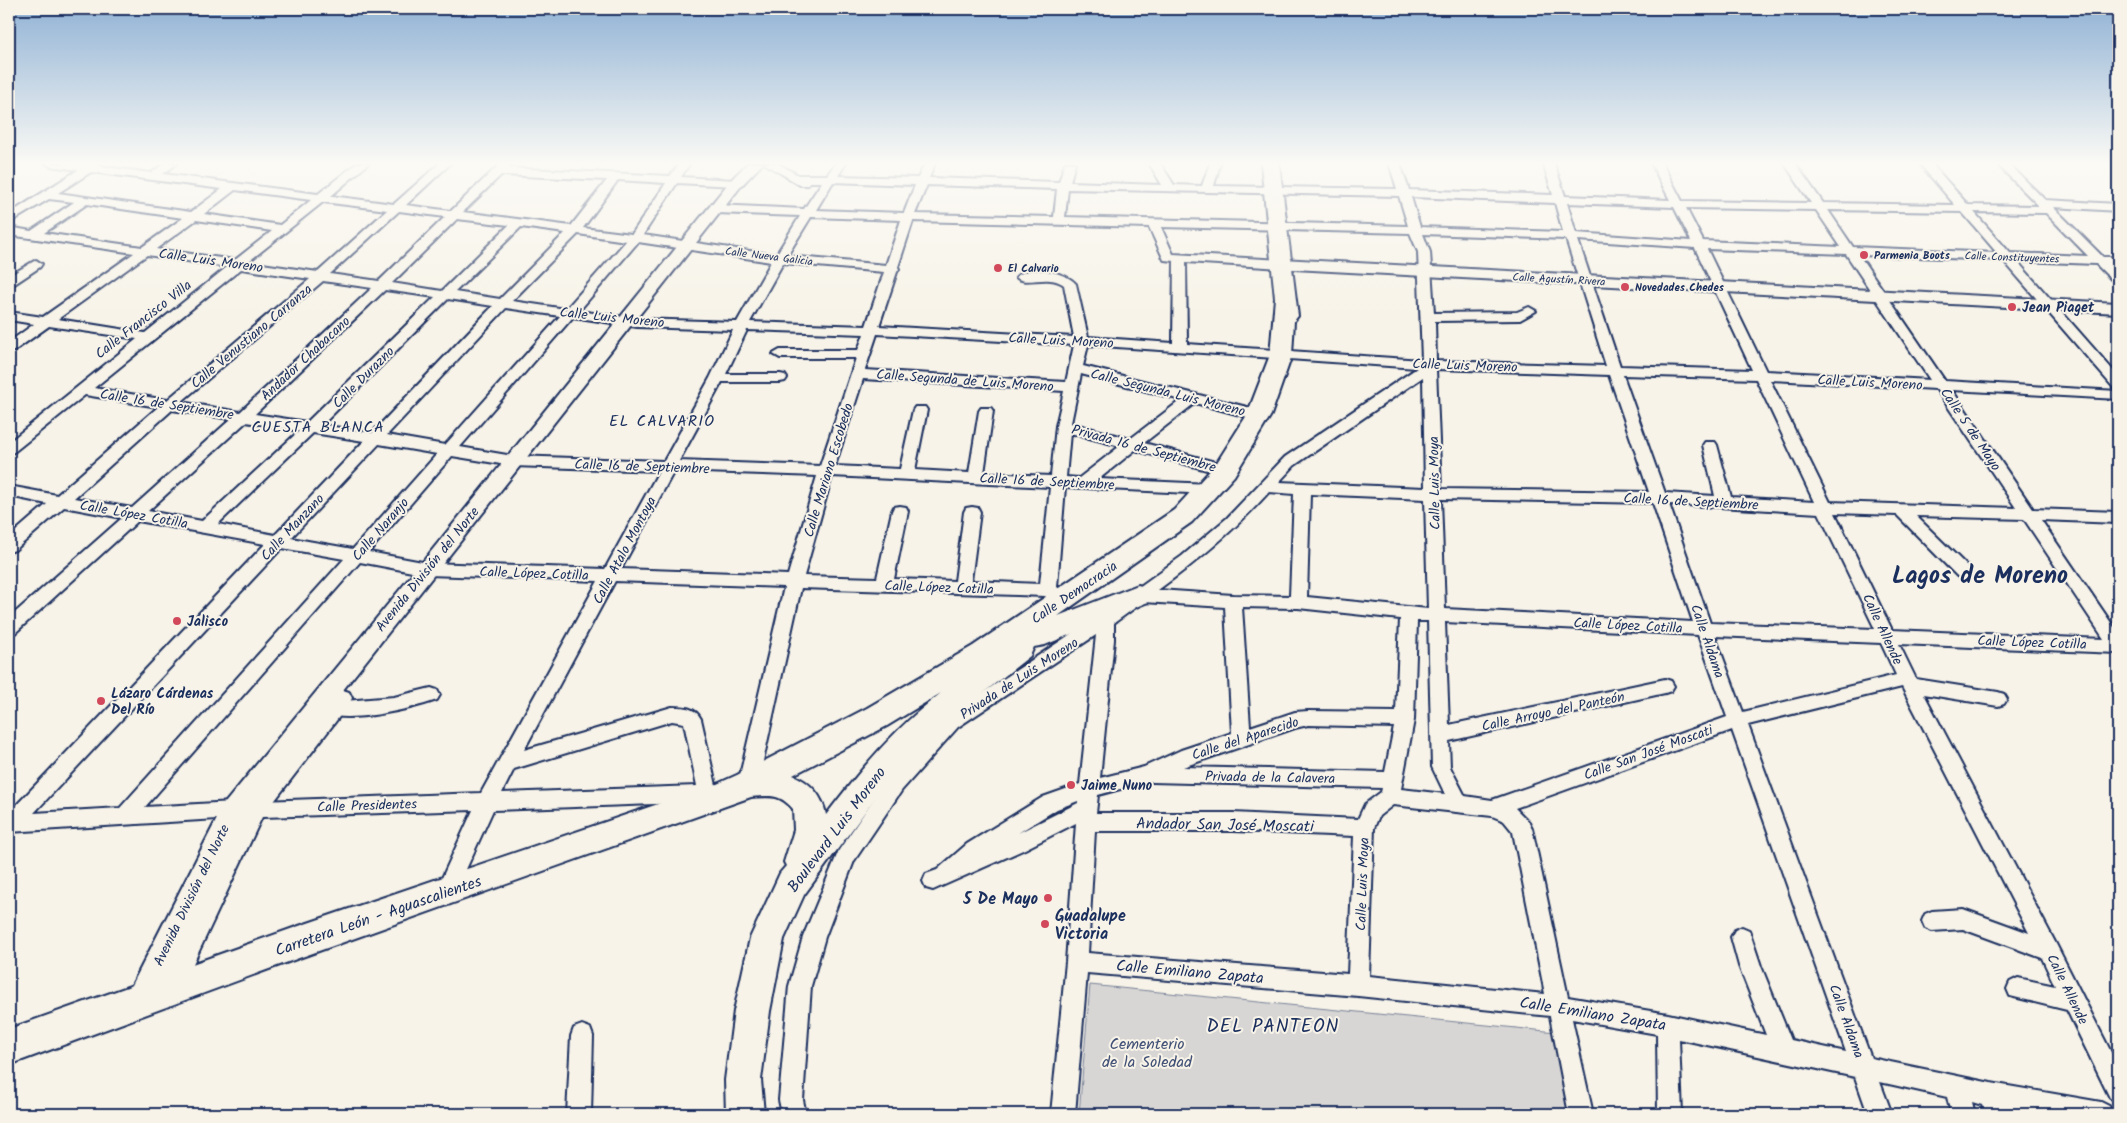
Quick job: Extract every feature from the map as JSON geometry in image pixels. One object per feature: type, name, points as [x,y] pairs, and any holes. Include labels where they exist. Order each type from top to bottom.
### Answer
[{"type":"highway","name":"Calle Democracia","points":[[1010,655],[1035,637],[1127,587],[1149,558],[1228,492],[1244,472],[1272,420],[1288,356],[1275,215]]},
{"type":"highway","name":"Calle Democracia","points":[[727,791],[877,717],[983,654],[1056,595],[1183,516],[1217,479],[1258,415],[1288,356]]},
{"type":"highway","points":[[1010,655],[1056,595],[1097,584],[1127,587]]},
{"type":"highway","name":"Boulevard Luis Moreno","points":[[745,1114],[743,1080],[752,1011],[767,938],[792,884],[878,770],[925,722],[1010,655]]},
{"type":"highway","points":[[727,791],[778,783],[794,790],[806,800],[811,816],[809,838],[792,884]]},
{"type":"highway","name":"Carretera León - Aguascalientes","points":[[9,1047],[299,942],[727,791]]},
{"type":"main road","name":"Calle Agustín Rivera","points":[[1280,264],[2118,308]]},
{"type":"street","points":[[34,234],[62,215]]},
{"type":"street","points":[[9,348],[194,215]]},
{"type":"street","points":[[198,215],[284,229]]},
{"type":"street","name":"Calle Francisco Villa","points":[[9,449],[80,390],[300,215]]},
{"type":"street","name":"Calle Venustiano Carranza","points":[[9,546],[170,405],[322,276],[389,215]]},
{"type":"street","name":"Andador Chabacano","points":[[9,628],[242,417],[383,285],[451,215]]},
{"type":"street","name":"Calle Nueva Galicia","points":[[461,215],[779,259],[893,269]]},
{"type":"street","name":"Calle Manzano","points":[[10,823],[503,303],[574,231],[586,215]]},
{"type":"street","points":[[635,238],[651,215]]},
{"type":"street","name":"Avenida División del Norte","points":[[153,996],[253,810],[332,709],[435,569],[718,215]]},
{"type":"street","name":"Calle Atalo Montoya","points":[[446,891],[487,801],[717,378],[740,325],[807,215]]},
{"type":"street","points":[[869,215],[1276,227]]},
{"type":"street","points":[[1060,215],[1060,221]]},
{"type":"street","name":"Calle Luis Moya","points":[[1411,215],[1424,252],[1426,271],[1431,365],[1441,767],[1459,804]]},
{"type":"street","name":"Calle Aldama","points":[[1564,215],[1584,281],[1616,369],[1736,721],[1865,1068],[1880,1114]]},
{"type":"street","name":"Calle Allende","points":[[1684,215],[1721,288],[1908,682],[2074,1001],[2110,1058],[2118,1090]]},
{"type":"street","name":"Calle 5 de Mayo","points":[[1826,215],[2118,646]]},
{"type":"street","points":[[1973,215],[2118,384]]},
{"type":"street","points":[[2055,215],[2118,279]]},
{"type":"street","name":"Calle Mariano Escobedo","points":[[727,791],[794,581],[826,471],[871,330],[893,269],[908,217]]},
{"type":"street","name":"Calle Durazno","points":[[206,527],[310,428],[517,224]]},
{"type":"street","points":[[1154,224],[1168,256],[1180,259],[1180,349]]},
{"type":"street","name":"Calle Constituyentes","points":[[1276,227],[1570,236],[1699,245],[2118,261]]},
{"type":"street","name":"Calle Luis Moreno","points":[[9,231],[632,321],[871,330],[1082,341],[1431,365],[1616,369],[1761,375],[2118,395]]},
{"type":"street","name":"Calle Naranjo","points":[[124,817],[635,238]]},
{"type":"street","name":"Calle Agustín Rivera","points":[[1180,259],[1280,264]]},
{"type":"street","points":[[9,282],[36,264]]},
{"type":"street","points":[[1022,277],[1047,274],[1057,276],[1070,284],[1082,341],[1063,426],[1058,481],[1056,595]]},
{"type":"street","points":[[1428,318],[1520,316],[1529,311]]},
{"type":"street","points":[[9,316],[148,337]]},
{"type":"street","points":[[780,354],[864,354]]},
{"type":"street","name":"Privada de Luis Moreno","points":[[794,1114],[791,1100],[800,986],[814,937],[846,856],[895,784],[952,722],[1026,671],[1083,636],[1105,618],[1127,587],[1188,560],[1233,522],[1290,461],[1431,365]]},
{"type":"street","name":"Calle Segunda Luis Moreno","points":[[1077,369],[1258,415]]},
{"type":"street","name":"Calle Segunda de Luis Moreno","points":[[858,374],[1072,387]]},
{"type":"street","points":[[717,378],[780,378]]},
{"type":"street","name":"Calle 16 de Septiembre","points":[[80,390],[448,451],[520,461],[1084,482],[1217,479]]},
{"type":"street","points":[[1084,482],[1193,398]]},
{"type":"street","points":[[907,474],[920,410]]},
{"type":"street","points":[[976,477],[986,411]]},
{"type":"street","name":"Privada 16 de Septiembre","points":[[1063,426],[1131,445],[1217,479]]},
{"type":"street","points":[[1710,445],[1725,502]]},
{"type":"street","name":"Calle 16 de Septiembre","points":[[1264,488],[1433,494],[1660,498],[1826,508],[2118,517]]},
{"type":"street","points":[[1298,602],[1302,488]]},
{"type":"street","name":"Calle López Cotilla","points":[[9,491],[435,569],[962,588],[1056,595]]},
{"type":"street","points":[[1900,509],[1963,572]]},
{"type":"street","points":[[884,585],[900,511]]},
{"type":"street","points":[[962,588],[972,512]]},
{"type":"street","name":"Avenida División del Norte","points":[[153,996],[232,810],[435,569]]},
{"type":"street","name":"Calle López Cotilla","points":[[1127,587],[1233,601],[1298,602],[1410,614],[1704,629],[2118,646]]},
{"type":"street","points":[[1233,601],[1242,738]]},
{"type":"street","points":[[1391,788],[1405,720],[1410,614]]},
{"type":"street","points":[[1063,1114],[1077,962],[1088,806],[1105,640],[1105,618]]},
{"type":"street","points":[[1908,682],[1998,698]]},
{"type":"street","name":"Calle San José Moscati","points":[[1391,788],[1459,804],[1492,808],[1736,721],[1908,682]]},
{"type":"street","name":"Calle Arroyo del Panteón","points":[[1440,735],[1665,686]]},
{"type":"street","points":[[332,709],[381,708],[411,702],[431,695]]},
{"type":"street","points":[[508,763],[672,714],[684,714],[692,720],[727,791]]},
{"type":"street","name":"Calle del Aparecido","points":[[1088,806],[1147,774],[1188,756],[1295,720],[1308,718],[1405,720]]},
{"type":"street","name":"Privada de la Calavera","points":[[1147,774],[1391,788]]},
{"type":"street","name":"Calle Luis Moya","points":[[1358,985],[1364,828],[1372,810],[1391,788]]},
{"type":"street","name":"Calle Presidentes","points":[[10,823],[232,810],[727,791]]},
{"type":"street","points":[[939,879],[1018,843],[1088,806]]},
{"type":"street","name":"Andador San José Moscati","points":[[1088,806],[1233,822],[1364,828]]},
{"type":"street","points":[[1492,808],[1511,815],[1522,828],[1581,1114]]},
{"type":"street","points":[[1932,920],[1963,919],[2049,951]]},
{"type":"street","points":[[1742,937],[1750,966],[1783,1049]]},
{"type":"street","name":"Calle Emiliano Zapata","points":[[1077,962],[1358,985],[1560,1006],[1668,1025],[1956,1087],[1994,1105],[2101,1114]]},
{"type":"street","points":[[2018,989],[2074,1001]]},
{"type":"street","points":[[1668,1025],[1670,1114]]},
{"type":"street","points":[[578,1114],[582,1036]]},
{"type":"street","points":[[1956,1087],[1962,1114]]},
{"type":"green space","name":"Cementerio de la Soledad","points":[[1090,985],[1556,1032],[1572,1114],[1079,1114]]},
{"type":"place","name":"Parmenia Boots","points":[[1864,255]]},
{"type":"place","name":"El Calvario","points":[[998,268]]},
{"type":"place","name":"Novedades Chedes","points":[[1625,287]]},
{"type":"place","name":"Jean Piaget","points":[[2012,307]]},
{"type":"place","name":"Jalisco","points":[[177,621]]},
{"type":"place","name":"Lázaro Cárdenas Del Río","points":[[101,701]]},
{"type":"place","name":"Jaime Nuno","points":[[1071,785]]},
{"type":"place","name":"5 De Mayo","points":[[1048,898]]},
{"type":"place","name":"Guadalupe Victoria","points":[[1045,924]]},
{"type":"district","name":"EL CALVARIO","points":[[662,420]]},
{"type":"district","name":"CUESTA BLANCA","points":[[318,426]]},
{"type":"district","name":"Lagos de Moreno","points":[[1980,575]]},
{"type":"district","name":"DEL PANTEON","points":[[1273,1025]]}]
